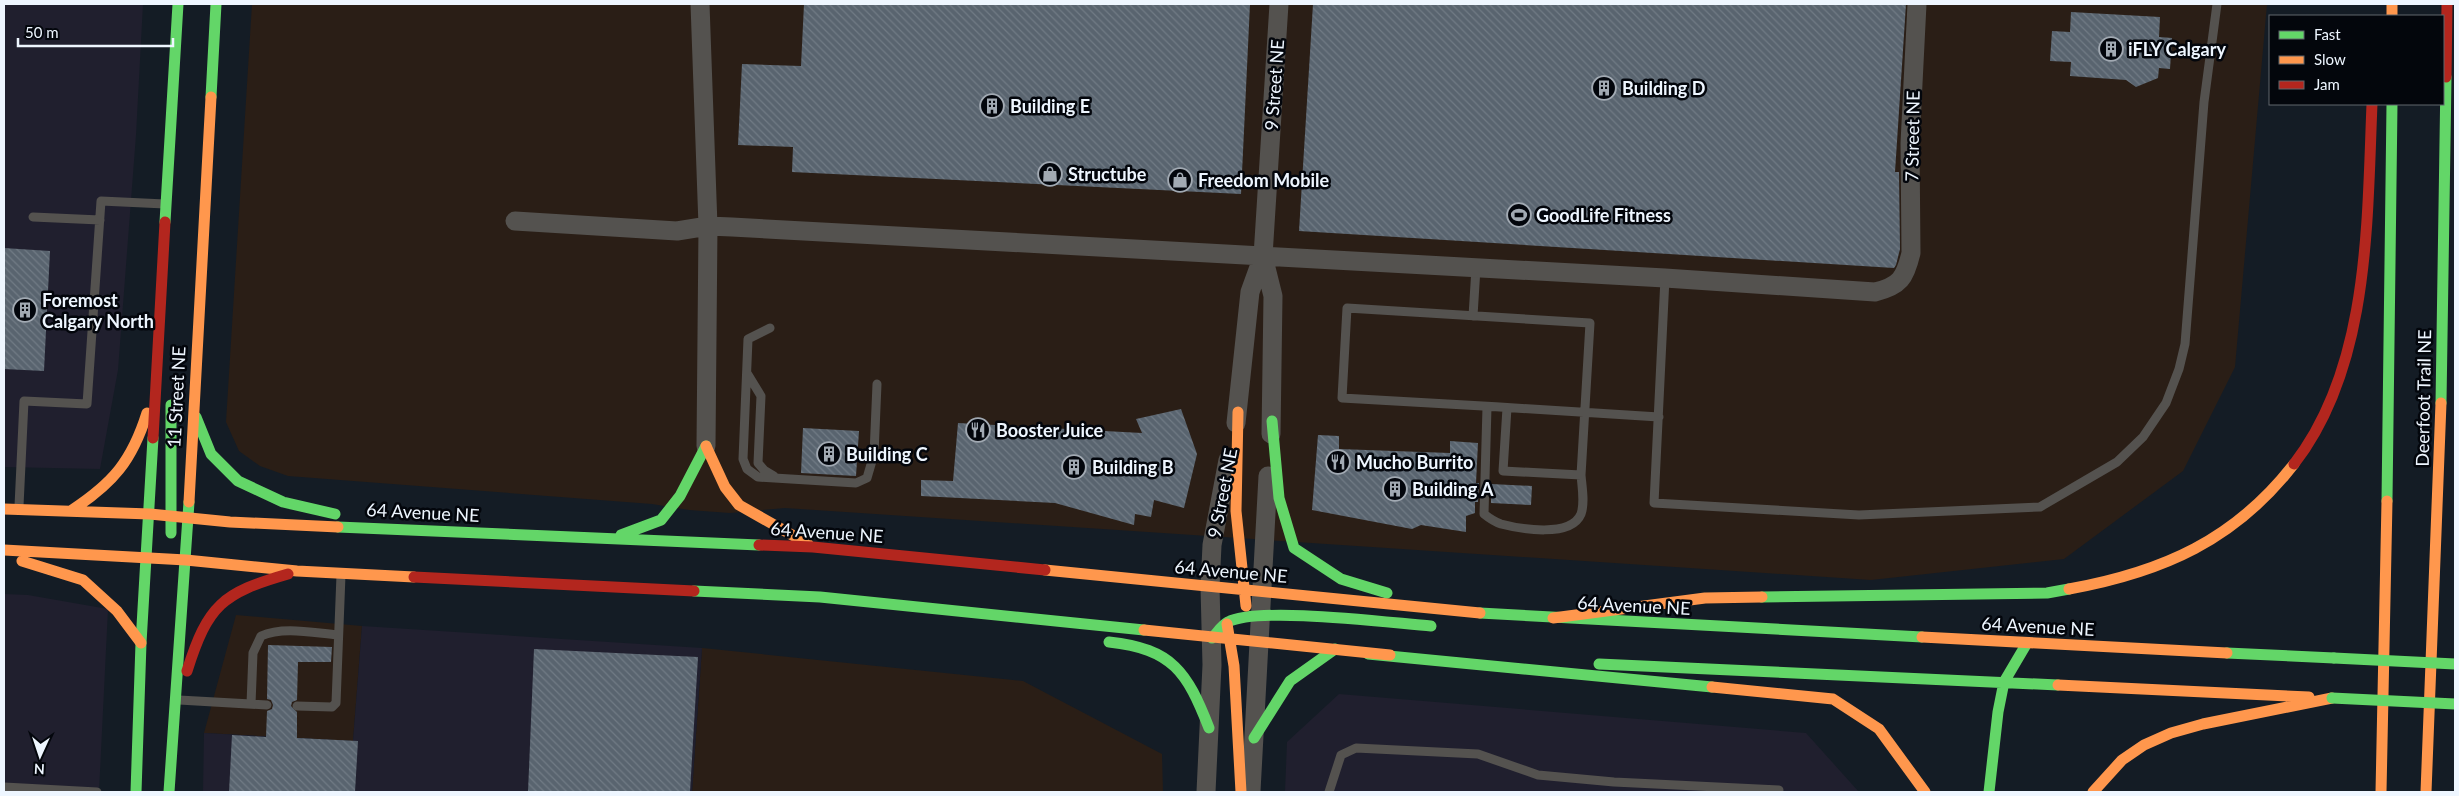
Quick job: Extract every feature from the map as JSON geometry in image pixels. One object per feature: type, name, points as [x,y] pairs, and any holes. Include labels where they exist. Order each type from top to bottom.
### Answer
[{"type":"main road","name":"11 Street NE","points":[[136,792],[141,643],[150,514],[178,4]]},
{"type":"main road","name":"11 Street NE","points":[[169,792],[186,560],[216,4]]},
{"type":"main road","name":"Deerfoot Trail NE","points":[[2426,792],[2442,416],[2447,4]]},
{"type":"main road","points":[[1553,618],[1705,598],[2047,594],[2088,588],[2126,578],[2174,562],[2212,542],[2250,515],[2286,476],[2321,423],[2335,388],[2347,352],[2360,283],[2372,105]]},
{"type":"main road","points":[[2381,792],[2386,625],[2392,105]]},
{"type":"main road","points":[[169,164],[171,331]]},
{"type":"main road","points":[[72,510],[102,490],[128,462],[142,428],[157,374]]},
{"type":"main road","points":[[171,390],[171,534],[186,560]]},
{"type":"main road","points":[[193,410],[211,454],[238,481],[283,502],[394,528]]},
{"type":"main road","points":[[1238,412],[1236,511],[1252,590]]},
{"type":"main road","points":[[1272,421],[1279,498],[1294,548],[1341,578],[1438,610]]},
{"type":"main road","points":[[612,538],[661,520],[680,496],[706,446]]},
{"type":"main road","points":[[706,446],[725,487],[739,505],[813,547]]},
{"type":"main road","name":"64 Avenue NE","points":[[4,509],[150,514],[230,522],[813,547],[1438,610],[1553,618],[2455,664]]},
{"type":"main road","points":[[4,550],[186,560],[297,571],[820,597],[1258,643],[1833,699],[1879,729],[1925,792]]},
{"type":"main road","points":[[4,556],[83,580],[117,611],[141,643]]},
{"type":"main road","points":[[174,715],[196,642],[217,608],[227,598],[245,588],[297,571]]},
{"type":"main road","points":[[1210,587],[1221,596],[1226,612],[1221,639],[1234,666],[1241,792]]},
{"type":"main road","points":[[895,606],[930,621]]},
{"type":"main road","points":[[1226,612],[1253,616],[1442,627]]},
{"type":"main road","points":[[1221,639],[1226,612]]},
{"type":"main road","points":[[1826,644],[1905,636]]},
{"type":"main road","points":[[1101,641],[1120,643],[1144,650],[1168,661],[1189,682],[1209,728]]},
{"type":"main road","points":[[1989,792],[1998,712],[2004,682],[2027,643]]},
{"type":"main road","points":[[1254,738],[1290,681],[1335,649]]},
{"type":"main road","points":[[1368,654],[2455,704]]},
{"type":"main road","points":[[2093,792],[2122,760],[2144,745],[2171,734],[2203,724],[2332,698]]},
{"type":"street","points":[[700,4],[708,226],[706,446]]},
{"type":"street","name":"9 Street NE","points":[[1206,792],[1209,728],[1221,639],[1210,587],[1216,524],[1238,412],[1250,292],[1263,256],[1279,4]]},
{"type":"street","name":"7 Street NE","points":[[1665,278],[1874,292],[1891,288],[1900,281],[1912,253],[1910,143],[1917,4]]},
{"type":"street","points":[[516,221],[677,230],[708,226],[1665,278]]},
{"type":"street","name":"9 Street NE","points":[[1251,792],[1258,643],[1253,616],[1252,590],[1272,421],[1273,296],[1263,256]]},
{"type":"lane","points":[[214,45],[221,4]]},
{"type":"lane","points":[[1665,278],[1654,503],[1858,515],[2040,507],[2117,462],[2143,438],[2166,403],[2180,369],[2185,344],[2204,102],[2217,4]]},
{"type":"lane","points":[[19,509],[24,401],[87,404],[100,201],[167,204]]},
{"type":"lane","points":[[33,217],[100,220]]},
{"type":"lane","points":[[1472,316],[1476,268]]},
{"type":"lane","points":[[1487,406],[1484,514],[1499,524],[1527,529],[1563,528],[1574,523],[1581,514],[1580,475],[1583,412],[1590,323],[1347,308],[1342,398],[1487,406],[1507,408],[1583,412],[1658,416]]},
{"type":"lane","points":[[770,328],[748,339],[743,459],[747,469],[758,477],[856,483],[867,478],[874,454],[877,384]]},
{"type":"lane","points":[[747,373],[761,396],[758,463],[764,470],[780,478]]},
{"type":"lane","points":[[1507,408],[1503,471],[1580,475]]},
{"type":"lane","points":[[297,706],[332,707],[336,703],[342,573]]},
{"type":"lane","points":[[250,704],[253,653],[261,636],[276,632],[338,635]]},
{"type":"lane","points":[[178,700],[267,705]]},
{"type":"lane","points":[[1329,792],[1341,755],[1356,748],[1478,754],[1538,775],[1614,782],[1778,790]]},
{"type":"lane","points":[[4,787],[97,792]]},
{"type":"shaded area","points":[[4,4],[143,4],[136,135],[118,370],[100,469],[4,467]]},
{"type":"shaded area","points":[[252,4],[2267,4],[2235,367],[2183,471],[2064,559],[1871,580],[785,508],[730,513],[689,510],[652,504],[288,476],[260,466],[239,451],[226,422]]},
{"type":"shaded area","points":[[4,594],[28,595],[108,609],[99,792],[4,792]]},
{"type":"shaded area","points":[[236,615],[362,626],[353,741],[204,733]]},
{"type":"shaded area","points":[[362,626],[702,648],[692,792],[203,792],[204,733],[353,741]]},
{"type":"shaded area","points":[[702,648],[1023,681],[1162,754],[1163,792],[692,792]]},
{"type":"shaded area","points":[[1339,694],[1806,733],[1859,792],[1285,792],[1287,742]]},
{"type":"building","name":"Building E","points":[[804,4],[1250,4],[1241,194],[792,172],[793,147],[738,145],[742,64],[801,66]]},
{"type":"building","name":"Building D","points":[[1313,4],[1906,4],[1895,172],[1899,172],[1900,249],[1896,265],[1894,268],[1299,231]]},
{"type":"building","name":"iFLY Calgary","points":[[2071,12],[2160,17],[2159,37],[2172,38],[2170,69],[2159,68],[2158,78],[2136,87],[2126,80],[2070,76],[2071,62],[2050,61],[2052,31],[2070,32]]},
{"type":"building","name":"Foremost Calgary North","points":[[4,248],[50,251],[44,371],[4,369]]},
{"type":"building","name":"Building B","points":[[1181,409],[1197,454],[1184,508],[1154,500],[1151,517],[1135,514],[1134,525],[1055,503],[921,496],[921,480],[953,481],[958,423],[1142,433],[1136,419]]},
{"type":"building","name":"Building C","points":[[803,428],[859,431],[856,476],[801,473]]},
{"type":"building","name":"Building A","points":[[1318,435],[1339,436],[1339,449],[1450,453],[1450,441],[1478,443],[1476,483],[1479,483],[1478,502],[1475,502],[1475,513],[1466,516],[1466,532],[1421,525],[1412,529],[1312,510]]},
{"type":"building","points":[[1491,484],[1532,486],[1531,505],[1491,503]]},
{"type":"building","points":[[268,645],[332,647],[331,662],[298,662],[297,700],[292,702],[291,706],[297,712],[297,738],[358,741],[355,792],[229,792],[232,735],[266,737],[267,711],[272,709],[273,705],[271,700],[267,699]]},
{"type":"building","points":[[534,649],[698,657],[690,792],[528,792]]},
{"type":"traffic: fast","points":[[165,222],[178,4]]},
{"type":"traffic: fast","points":[[211,97],[216,4]]},
{"type":"traffic: fast","points":[[2441,403],[2446,77]]},
{"type":"traffic: fast","points":[[2387,501],[2392,105]]},
{"type":"traffic: fast","points":[[171,405],[171,533]]},
{"type":"traffic: fast","points":[[196,417],[211,454],[238,481],[283,502],[335,514]]},
{"type":"traffic: fast","points":[[1272,421],[1279,498],[1294,548],[1341,579],[1387,593]]},
{"type":"traffic: fast","points":[[136,792],[141,643],[153,438]]},
{"type":"traffic: fast","points":[[621,535],[661,520],[680,496],[706,446]]},
{"type":"traffic: fast","points":[[169,792],[189,502]]},
{"type":"traffic: fast","points":[[338,527],[759,545]]},
{"type":"traffic: fast","points":[[1762,597],[2047,593],[2069,589]]},
{"type":"traffic: fast","points":[[694,591],[820,597],[1144,630]]},
{"type":"traffic: fast","points":[[1480,613],[1922,637]]},
{"type":"traffic: fast","points":[[1212,638],[1228,622],[1244,617],[1267,615],[1357,619],[1431,626]]},
{"type":"traffic: fast","points":[[1109,642],[1131,645],[1149,651],[1175,667],[1185,678],[1193,692],[1209,728]]},
{"type":"traffic: fast","points":[[1989,792],[1998,712],[2004,682],[2027,643]]},
{"type":"traffic: fast","points":[[1254,738],[1290,681],[1335,649]]},
{"type":"traffic: fast","points":[[2227,653],[2334,658]]},
{"type":"traffic: fast","points":[[1368,654],[1712,687]]},
{"type":"traffic: fast","points":[[2334,658],[2455,664]]},
{"type":"traffic: fast","points":[[1599,664],[2058,685]]},
{"type":"traffic: fast","points":[[2332,698],[2455,704]]},
{"type":"traffic: slow","points":[[2392,4],[2392,15]]},
{"type":"traffic: slow","points":[[189,502],[211,97]]},
{"type":"traffic: slow","points":[[2426,792],[2441,403]]},
{"type":"traffic: slow","points":[[1238,412],[1236,511],[1246,606]]},
{"type":"traffic: slow","points":[[72,510],[99,490],[119,469],[135,445],[147,413]]},
{"type":"traffic: slow","points":[[706,446],[725,487],[739,505],[808,544]]},
{"type":"traffic: slow","points":[[2069,589],[2136,573],[2195,549],[2247,513],[2294,464]]},
{"type":"traffic: slow","points":[[2381,792],[2387,501]]},
{"type":"traffic: slow","points":[[4,509],[150,514],[230,522],[338,527]]},
{"type":"traffic: slow","points":[[4,550],[186,560],[297,571],[414,577]]},
{"type":"traffic: slow","points":[[22,561],[83,580],[117,611],[141,643]]},
{"type":"traffic: slow","points":[[1045,570],[1480,613]]},
{"type":"traffic: slow","points":[[1553,618],[1705,598],[1762,597]]},
{"type":"traffic: slow","points":[[1227,624],[1234,666],[1241,792]]},
{"type":"traffic: slow","points":[[1144,630],[1390,655]]},
{"type":"traffic: slow","points":[[1922,637],[2227,653]]},
{"type":"traffic: slow","points":[[2058,685],[2309,697]]},
{"type":"traffic: slow","points":[[1712,687],[1833,699],[1879,729],[1925,792]]},
{"type":"traffic: slow","points":[[2093,792],[2122,760],[2144,745],[2171,733],[2203,724],[2332,698]]},
{"type":"traffic: jam","points":[[2446,77],[2447,4]]},
{"type":"traffic: jam","points":[[2294,464],[2319,425],[2338,383],[2351,338],[2360,292],[2365,244],[2372,105]]},
{"type":"traffic: jam","points":[[153,438],[165,222]]},
{"type":"traffic: jam","points":[[759,545],[813,547],[1045,570]]},
{"type":"traffic: jam","points":[[187,671],[202,631],[211,616],[221,605],[247,588],[288,574]]},
{"type":"traffic: jam","points":[[414,577],[694,591]]},
{"type":"place","name":"iFLY Calgary","points":[[2111,49]]},
{"type":"place","name":"Building D","points":[[1604,88]]},
{"type":"place","name":"Building E","points":[[992,106]]},
{"type":"place","name":"Structube","points":[[1050,174]]},
{"type":"place","name":"Freedom Mobile","points":[[1180,180]]},
{"type":"place","name":"GoodLife Fitness","points":[[1519,215]]},
{"type":"place","name":"Foremost Calgary North","points":[[25,310]]},
{"type":"place","name":"Booster Juice","points":[[978,430]]},
{"type":"place","name":"Building C","points":[[829,454]]},
{"type":"place","name":"Mucho Burrito","points":[[1338,462]]},
{"type":"place","name":"Building B","points":[[1074,467]]},
{"type":"place","name":"Building A","points":[[1395,489]]}]
